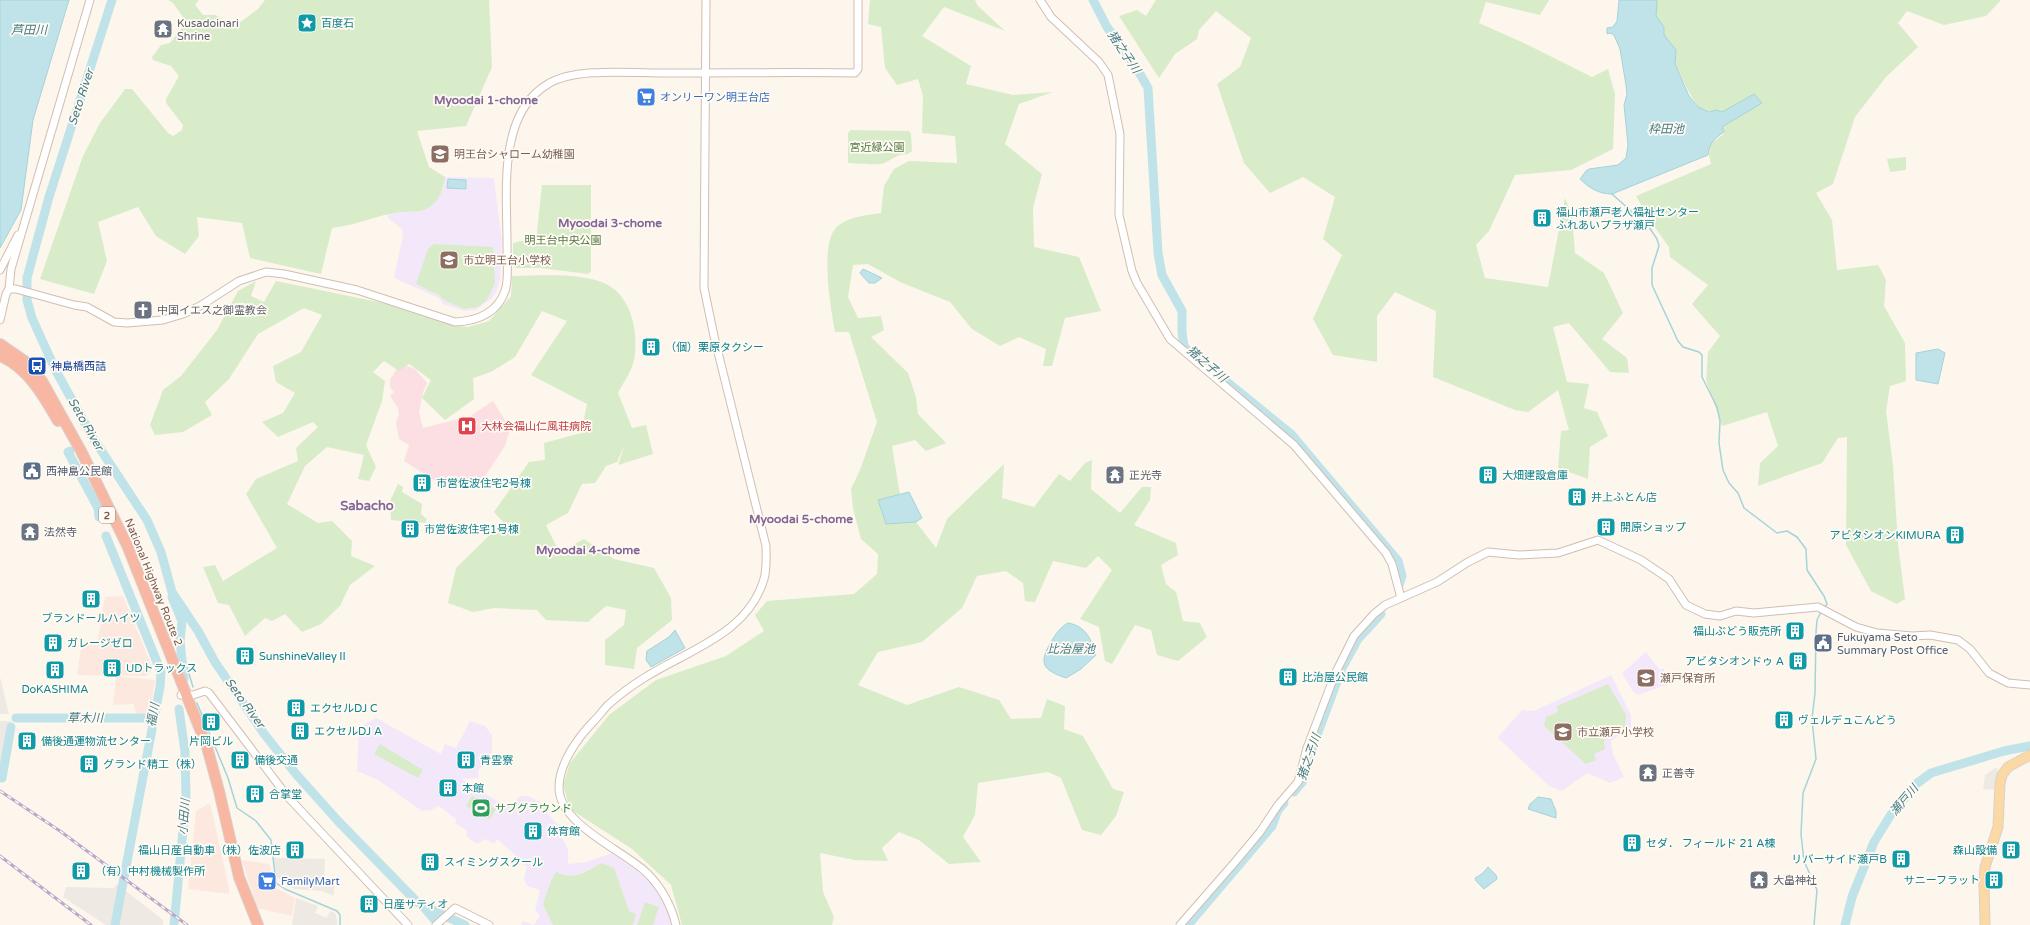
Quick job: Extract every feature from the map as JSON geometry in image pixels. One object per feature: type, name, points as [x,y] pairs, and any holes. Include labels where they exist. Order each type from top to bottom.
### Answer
[{"type":"highway","name":"National Highway Route 2","points":[[0,344],[18,354],[35,371],[51,395],[78,445],[127,545],[214,771],[243,889],[258,925]]},
{"type":"highway","name":"National Highway Route 2","points":[[0,356],[18,366],[34,383],[75,453],[123,550],[184,695],[201,748],[233,879],[251,925]]},
{"type":"main road","points":[[1985,925],[1983,900],[1985,867],[1998,827],[2000,784],[2002,776],[2008,767],[2030,755]]},
{"type":"street","points":[[13,289],[9,280],[13,263],[26,223],[90,0]]},
{"type":"street","points":[[676,925],[666,899],[653,880],[632,860],[570,816],[562,799],[559,786],[565,764],[576,741],[607,706],[644,678],[731,629],[747,613],[765,578],[766,546],[714,336],[704,288],[706,0]]},
{"type":"street","points":[[0,320],[6,294],[13,289],[87,307],[114,322],[127,323],[163,320],[183,314],[200,306],[239,281],[266,272],[284,274],[357,290],[455,322],[470,321],[484,317],[496,307],[505,291],[508,273],[507,166],[517,119],[536,92],[549,83],[576,75],[622,72],[706,73],[762,71],[855,73],[858,69],[858,0]]},
{"type":"street","points":[[1040,0],[1051,17],[1099,62],[1108,75],[1120,134],[1119,215],[1132,270],[1137,283],[1170,339],[1294,445],[1386,553],[1392,564],[1400,598]]},
{"type":"street","points":[[0,270],[26,223]]},
{"type":"street","points":[[9,252],[12,255],[13,263]]},
{"type":"street","points":[[1180,925],[1260,832],[1278,805],[1298,782],[1313,731],[1335,674],[1349,644],[1374,614],[1385,605],[1450,575],[1468,562],[1488,552],[1519,555],[1558,553],[1598,540],[1641,560],[1669,579],[1686,605],[1705,614],[1720,616],[1736,611],[1754,613],[1799,608],[1823,609],[1856,627],[1876,633],[1912,636],[1930,635],[1958,640],[1970,649],[1989,673],[2008,683],[2030,685]]},
{"type":"street","points":[[184,695],[205,691],[209,693],[287,796],[408,925]]},
{"type":"street","points":[[436,925],[455,908],[489,925]]},
{"type":"shaded area","name":"市立明王台小学校","points":[[445,177],[494,178],[502,242],[500,280],[497,291],[491,299],[475,310],[464,311],[443,304],[439,298],[394,278],[403,235],[402,229],[388,218],[388,215],[401,212],[421,211],[435,202],[443,189]]},
{"type":"shaded area","name":"大林会福山仁風荘病院","points":[[407,366],[415,369],[427,383],[423,392],[419,412],[423,428],[458,419],[466,419],[493,401],[510,429],[505,446],[485,476],[480,480],[463,481],[446,488],[404,461],[409,445],[399,439],[396,423],[399,414],[398,408],[390,396],[394,392],[390,387],[390,380],[396,370]]},
{"type":"shaded area","points":[[123,596],[153,669],[146,676],[77,675],[82,643],[97,645],[105,597]]},
{"type":"shaded area","name":"瀬戸保育所","points":[[1646,652],[1660,670],[1663,668],[1671,683],[1638,695],[1632,690],[1622,673]]},
{"type":"shaded area","name":"市立瀬戸小学校","points":[[1611,675],[1631,715],[1631,728],[1611,741],[1613,754],[1624,777],[1610,783],[1587,773],[1562,791],[1549,786],[1499,739],[1498,737],[1522,710],[1534,711]]},
{"type":"shaded area","points":[[116,676],[155,680],[150,713],[136,714],[134,704],[113,705]]},
{"type":"shaded area","points":[[0,677],[9,714],[0,714]]},
{"type":"shaded area","points":[[376,718],[441,754],[445,744],[456,748],[470,721],[485,726],[492,735],[492,752],[490,762],[479,769],[478,778],[462,779],[502,804],[510,805],[521,796],[528,796],[542,803],[546,811],[556,823],[562,825],[561,836],[568,849],[568,864],[587,862],[612,853],[638,871],[651,884],[664,903],[673,925],[534,925],[540,915],[535,910],[540,890],[527,886],[524,878],[527,866],[518,862],[513,853],[497,839],[494,844],[485,839],[477,844],[467,837],[466,830],[455,823],[457,820],[439,806],[431,810],[422,811],[378,780],[357,771],[359,727]]},
{"type":"shaded area","points":[[0,721],[11,721],[2,775],[0,774]]},
{"type":"shaded area","points":[[1995,768],[1998,768],[1994,790],[1983,789],[1985,775]]},
{"type":"shaded area","points":[[210,803],[229,888],[229,894],[188,889],[196,811]]},
{"type":"shaded area","points":[[274,858],[325,859],[324,878],[334,879],[334,896],[322,891],[294,889],[288,886],[276,876]]},
{"type":"shaded area","points":[[242,860],[269,864],[273,885],[295,898],[292,916],[257,908]]},
{"type":"shaded area","points":[[117,884],[163,920],[163,925],[106,925],[63,897],[66,887],[114,888]]},
{"type":"shaded area","points":[[296,898],[318,906],[315,913],[327,918],[330,911],[336,914],[337,925],[292,925]]},
{"type":"shaded area","points":[[522,921],[534,925],[521,925]]},
{"type":"green space","points":[[168,0],[199,0],[195,5],[203,15],[216,15],[231,26],[235,26],[258,9],[265,0],[489,0],[492,67],[466,126],[417,131],[429,167],[445,177],[442,190],[438,198],[432,205],[422,211],[392,213],[350,225],[332,228],[321,274],[250,258],[242,223],[197,217],[199,236],[185,254],[156,236],[138,207],[98,222],[107,261],[94,294],[40,279],[83,156],[100,123],[125,89],[132,89],[168,133],[173,136],[182,130],[183,125],[166,103],[166,99],[179,76],[171,66],[153,60],[152,57],[161,45],[170,43],[182,28],[183,17],[173,3]]},
{"type":"green space","points":[[870,0],[975,0],[978,6],[1005,31],[944,7],[922,36],[971,66],[966,84],[1013,95],[1053,92],[1019,104],[1005,144],[1042,174],[1033,208],[1034,247],[1079,257],[1101,311],[1065,318],[1052,366],[1043,366],[1046,349],[1019,337],[1000,346],[972,329],[950,302],[900,282],[868,264],[853,265],[848,297],[858,318],[881,316],[884,330],[871,337],[908,373],[916,397],[918,414],[946,443],[926,451],[915,440],[892,446],[900,495],[878,500],[886,524],[916,522],[936,548],[947,519],[1004,464],[1002,498],[1034,507],[1059,474],[1070,481],[1085,463],[1092,460],[1091,489],[1120,513],[1142,487],[1151,487],[1150,500],[1134,525],[1176,543],[1178,555],[1161,565],[1166,584],[1176,592],[1183,621],[1200,623],[1207,637],[1178,661],[1157,655],[1151,630],[1135,625],[1112,664],[1105,661],[1099,627],[1080,619],[1112,570],[1098,556],[1086,568],[1053,561],[1035,602],[1025,601],[1023,583],[1006,571],[977,576],[962,608],[922,642],[878,652],[858,685],[907,705],[959,687],[999,700],[1011,719],[1041,718],[1047,699],[1065,706],[1064,729],[1083,736],[1113,789],[1124,792],[1116,816],[1101,835],[1082,830],[1061,778],[1048,772],[978,783],[975,815],[963,837],[981,862],[949,864],[919,840],[899,832],[882,848],[888,861],[855,860],[820,853],[823,892],[834,917],[832,925],[682,925],[671,885],[632,849],[570,809],[563,785],[570,763],[609,715],[656,680],[726,656],[764,631],[755,615],[767,601],[854,594],[877,574],[878,554],[861,539],[853,508],[851,489],[860,470],[877,422],[849,332],[835,332],[828,279],[828,249],[835,229],[839,225],[856,217],[881,213],[884,186],[894,169],[909,161],[957,163],[955,136],[922,133],[923,96],[918,79],[897,85],[885,68],[881,27],[868,24]]},
{"type":"green space","points":[[1156,0],[1549,0],[1540,15],[1486,2],[1479,23],[1526,44],[1592,77],[1608,69],[1615,94],[1613,149],[1571,170],[1515,175],[1489,231],[1476,245],[1485,278],[1548,287],[1565,198],[1572,215],[1575,253],[1604,273],[1623,313],[1602,339],[1627,358],[1629,373],[1610,372],[1569,323],[1553,327],[1567,382],[1589,384],[1584,408],[1597,412],[1608,436],[1590,447],[1588,479],[1558,468],[1561,431],[1569,430],[1558,390],[1528,412],[1515,410],[1433,377],[1436,311],[1395,292],[1377,316],[1377,362],[1333,355],[1313,319],[1342,255],[1323,239],[1335,197],[1303,177],[1270,193],[1244,163],[1217,84],[1240,67],[1251,38],[1216,11],[1199,30],[1197,39],[1175,54],[1159,78],[1119,16],[1137,10],[1146,16]]},
{"type":"green space","points":[[1657,0],[2001,0],[1986,16],[1944,25],[1907,11],[1898,23],[1918,47],[1886,77],[1855,117],[1833,184],[1816,193],[1832,220],[1837,270],[1878,265],[1886,280],[1884,306],[1905,343],[1906,381],[1890,386],[1886,411],[1893,465],[1898,544],[1905,599],[1897,604],[1871,591],[1846,545],[1847,437],[1838,438],[1822,463],[1758,486],[1760,463],[1778,446],[1767,412],[1722,426],[1706,380],[1708,352],[1720,336],[1692,304],[1708,285],[1670,257],[1669,247],[1651,222],[1636,196],[1711,164],[1709,155],[1710,144],[1724,134],[1722,127],[1762,103],[1754,94],[1722,112],[1707,111],[1699,107],[1682,78],[1662,33],[1656,13]]},
{"type":"green space","name":"宮近緑公園","points":[[851,130],[909,131],[911,134],[912,151],[908,154],[898,156],[881,164],[848,163],[848,133]]},
{"type":"green space","points":[[1906,157],[1906,170],[1890,172],[1887,159]]},
{"type":"green space","name":"明王台中央公園","points":[[542,185],[591,185],[591,271],[588,274],[540,268],[516,268],[513,265],[513,243],[521,241],[536,241]]},
{"type":"green space","points":[[434,244],[493,247],[495,283],[487,300],[478,307],[464,309],[444,300],[439,295],[416,284],[428,249]]},
{"type":"green space","points":[[558,275],[582,277],[604,283],[614,289],[621,296],[627,306],[634,327],[634,360],[618,393],[632,428],[646,425],[653,454],[618,465],[625,444],[617,462],[606,466],[595,483],[582,484],[568,513],[546,525],[559,552],[584,539],[614,559],[654,568],[671,598],[672,620],[637,648],[634,669],[605,665],[605,640],[624,625],[626,610],[606,606],[588,622],[546,620],[537,610],[494,608],[473,612],[448,603],[456,568],[503,522],[494,512],[529,462],[545,460],[544,443],[581,433],[587,404],[531,375],[567,321],[542,311],[515,357],[491,372],[473,378],[474,399],[445,420],[422,398],[431,380],[409,364],[399,371],[384,361],[373,372],[385,381],[382,401],[366,445],[376,467],[369,481],[358,479],[364,455],[327,447],[305,466],[287,504],[318,523],[332,521],[352,541],[351,556],[375,566],[350,585],[340,606],[321,624],[302,632],[285,614],[272,621],[265,618],[245,636],[229,605],[218,603],[203,567],[215,565],[223,581],[277,548],[246,494],[256,479],[298,461],[296,448],[318,427],[313,422],[278,437],[262,422],[283,413],[295,393],[276,382],[273,366],[301,352],[322,315],[304,308],[258,334],[229,379],[205,402],[212,415],[183,432],[155,435],[150,425],[163,390],[181,376],[217,330],[238,291],[256,281],[251,296],[264,302],[276,281],[383,303],[452,325],[468,327],[489,321],[511,296],[512,276]]},
{"type":"green space","points":[[398,484],[403,487],[402,492],[422,504],[421,514],[427,519],[425,523],[391,520],[390,501]]},
{"type":"green space","points":[[1608,684],[1626,715],[1625,728],[1604,740],[1605,749],[1594,754],[1596,760],[1586,764],[1544,726],[1546,717],[1558,712],[1557,706]]},
{"type":"green space","points":[[380,744],[423,770],[418,778],[374,754]]},
{"type":"green space","name":"サブグラウンド","points":[[472,796],[496,809],[490,819],[466,806]]},
{"type":"green space","points":[[602,863],[614,868],[629,911],[636,914],[633,925],[553,925],[543,904],[551,881],[556,872],[569,876],[580,874]]},
{"type":"green space","points":[[645,902],[659,907],[653,925],[637,925]]},
{"type":"water","name":"芦田川","points":[[0,0],[69,0],[33,120],[21,210],[0,248]]},
{"type":"water","name":"枠田池","points":[[1619,0],[1657,0],[1656,16],[1664,27],[1664,35],[1676,50],[1675,64],[1689,96],[1698,107],[1709,112],[1717,110],[1722,112],[1754,94],[1762,103],[1722,127],[1724,132],[1713,141],[1708,155],[1612,194],[1594,190],[1580,179],[1589,169],[1618,165],[1626,158],[1628,145],[1624,105],[1627,94],[1626,85],[1620,49],[1614,35],[1610,33],[1607,34],[1607,28],[1613,27],[1617,21]]},
{"type":"water","points":[[448,179],[466,180],[466,189],[447,188]]},
{"type":"water","points":[[863,269],[882,278],[875,283],[869,283],[860,273]]},
{"type":"water","points":[[1938,349],[1945,353],[1938,384],[1916,380],[1916,353]]},
{"type":"water","points":[[909,492],[922,518],[916,522],[886,524],[878,500]]},
{"type":"water","name":"比治屋池","points":[[1068,623],[1079,627],[1087,634],[1096,655],[1081,669],[1066,678],[1048,669],[1044,661],[1047,650],[1054,637],[1060,629]]},
{"type":"water","points":[[675,630],[685,648],[651,667],[646,660],[647,651],[669,637]]},
{"type":"water","points":[[1538,797],[1551,799],[1556,811],[1556,818],[1528,809],[1530,804]]},
{"type":"water","points":[[1488,867],[1496,875],[1497,879],[1484,889],[1475,878],[1482,874]]},
{"type":"waterway","name":"Seto River","points":[[112,0],[49,197],[27,278],[27,300],[32,318],[56,371],[93,438],[147,520],[161,552],[172,592],[198,631],[215,662],[265,735],[296,774],[338,821],[417,902],[423,906],[439,925]]},
{"type":"waterway","name":"猪之子川","points":[[1093,0],[1107,27],[1136,67],[1148,88],[1158,253],[1162,275],[1182,311],[1184,347],[1291,434],[1398,561],[1402,576],[1399,585]]},
{"type":"waterway","points":[[1612,194],[1649,227],[1657,239],[1659,246],[1652,268],[1652,285],[1678,341],[1683,347],[1699,352],[1702,355],[1702,377],[1717,407],[1720,421],[1719,443],[1723,470],[1729,483],[1738,493],[1744,508],[1777,533],[1787,531],[1797,537],[1806,549],[1807,570],[1824,596],[1827,604],[1824,608]]},
{"type":"waterway","name":"福川","points":[[70,451],[68,452],[98,508],[99,517]]},
{"type":"waterway","name":"福川","points":[[106,536],[161,672],[160,687],[115,925]]},
{"type":"waterway","name":"小田川","points":[[172,597],[182,621],[180,641],[184,679]]},
{"type":"waterway","points":[[1814,925],[1817,890],[1804,861],[1801,834],[1803,793],[1816,759],[1812,719],[1815,693],[1817,620],[1821,612]]},
{"type":"waterway","name":"猪之子川","points":[[1294,792],[1303,781],[1313,746],[1342,668],[1358,639],[1381,614]]},
{"type":"waterway","name":"小田川","points":[[180,645],[193,687]]},
{"type":"waterway","points":[[197,703],[228,778],[237,808],[256,821],[271,840],[276,883],[285,889],[337,911],[340,915],[340,925]]},
{"type":"waterway","name":"小田川","points":[[174,925],[186,798],[185,752],[179,709]]},
{"type":"waterway","name":"草木川","points":[[16,718],[154,718]]},
{"type":"waterway","name":"草木川","points":[[2,778],[11,727]]},
{"type":"waterway","name":"瀬戸川","points":[[1845,925],[1852,897],[1874,842],[1890,816],[1916,784],[1931,773],[2004,751],[2030,746]]},
{"type":"waterway","name":"猪之子川","points":[[1188,925],[1272,826],[1278,810],[1284,803]]},
{"type":"waterway","name":"猪之子川","points":[[426,907],[465,925]]},
{"type":"railway","points":[[0,791],[60,831],[187,925]]},
{"type":"railway","points":[[0,856],[91,925]]},
{"type":"place","name":"百度石","points":[[307,23]]},
{"type":"place","name":"Kusadoinari Shrine","points":[[163,29]]},
{"type":"place","name":"オンリーワン明王台店","points":[[646,97]]},
{"type":"place","name":"明王台シャローム幼稚園","points":[[440,154]]},
{"type":"place","name":"福山市瀬戸老人福祉センター ふれあいプラザ瀬戸","points":[[1542,218]]},
{"type":"place","name":"市立明王台小学校","points":[[449,260]]},
{"type":"place","name":"中国イエス之御霊教会","points":[[143,310]]},
{"type":"place","name":"（個）栗原タクシー","points":[[651,347]]},
{"type":"place","name":"神島橋西詰","points":[[37,366]]},
{"type":"place","name":"大林会福山仁風荘病院","points":[[467,426]]},
{"type":"place","name":"西神島公民館","points":[[32,471]]},
{"type":"place","name":"正光寺","points":[[1115,475]]},
{"type":"place","name":"大畑建設倉庫","points":[[1488,475]]},
{"type":"place","name":"市営佐波住宅2号棟","points":[[422,483]]},
{"type":"place","name":"井上ふとん店","points":[[1577,497]]},
{"type":"place","name":"開原ショップ","points":[[1606,527]]},
{"type":"place","name":"市営佐波住宅1号棟","points":[[410,529]]},
{"type":"place","name":"法然寺","points":[[30,532]]},
{"type":"place","name":"アビタシオンKIMURA","points":[[1955,535]]},
{"type":"place","name":"ブランドールハイツ","points":[[91,599]]},
{"type":"place","name":"福山ぶどう販売所","points":[[1795,631]]},
{"type":"place","name":"ガレージゼロ","points":[[53,643]]},
{"type":"place","name":"Fukuyama Seto Summary Post Office","points":[[1823,643]]},
{"type":"place","name":"SunshineValleyⅡ","points":[[245,656]]},
{"type":"place","name":"アビタシオンドゥ A","points":[[1798,661]]},
{"type":"place","name":"UDトラックス","points":[[112,668]]},
{"type":"place","name":"DoKASHIMA","points":[[55,670]]},
{"type":"place","name":"比治屋公民館","points":[[1288,677]]},
{"type":"place","name":"瀬戸保育所","points":[[1646,678]]},
{"type":"place","name":"エクセルDJ C","points":[[296,708]]},
{"type":"place","name":"ヴェルデュこんどう","points":[[1784,720]]},
{"type":"place","name":"片岡ビル","points":[[211,722]]},
{"type":"place","name":"エクセルDJ A","points":[[300,731]]},
{"type":"place","name":"市立瀬戸小学校","points":[[1563,732]]},
{"type":"place","name":"備後通運物流センター","points":[[27,741]]},
{"type":"place","name":"備後交通","points":[[240,760]]},
{"type":"place","name":"青雲寮","points":[[466,760]]},
{"type":"place","name":"グランド精工（株）","points":[[89,764]]},
{"type":"place","name":"正善寺","points":[[1648,773]]},
{"type":"place","name":"本館","points":[[448,788]]},
{"type":"place","name":"合掌堂","points":[[255,794]]},
{"type":"place","name":"サブグラウンド","points":[[481,808]]},
{"type":"place","name":"体育館","points":[[533,831]]},
{"type":"place","name":"セダ． フィールド 21 A棟","points":[[1632,843]]},
{"type":"place","name":"福山日産自動車（株）佐波店","points":[[295,850]]},
{"type":"place","name":"森山設備","points":[[2011,850]]},
{"type":"place","name":"リバーサイド瀬戸B","points":[[1901,859]]},
{"type":"place","name":"スイミングスクール","points":[[430,862]]},
{"type":"place","name":"（有）中村機械製作所","points":[[81,871]]},
{"type":"place","name":"大畠神社","points":[[1759,880]]},
{"type":"place","name":"サニーフラット","points":[[1994,880]]},
{"type":"place","name":"FamilyMart","points":[[267,881]]},
{"type":"place","name":"日産サティオ","points":[[369,904]]},
{"type":"district","name":"Myoodai 1-chome","points":[[486,100]]},
{"type":"district","name":"Myoodai 3-chome","points":[[610,223]]},
{"type":"district","name":"Sabacho","points":[[367,505]]},
{"type":"district","name":"Myoodai 5-chome","points":[[801,519]]},
{"type":"district","name":"Myoodai 4-chome","points":[[588,550]]}]
